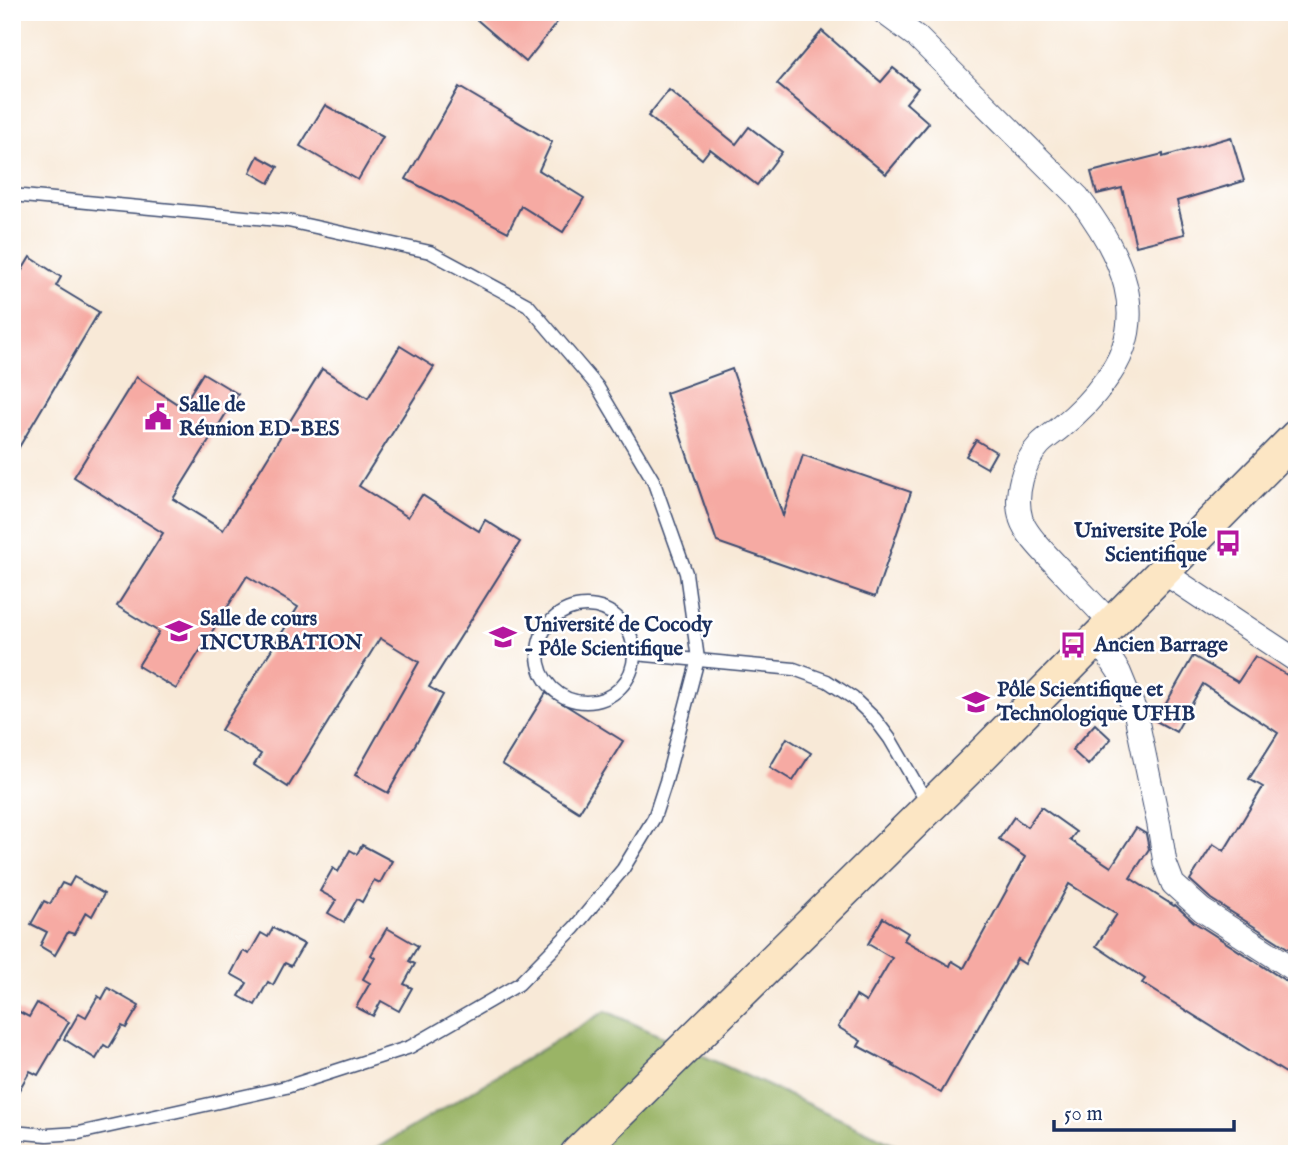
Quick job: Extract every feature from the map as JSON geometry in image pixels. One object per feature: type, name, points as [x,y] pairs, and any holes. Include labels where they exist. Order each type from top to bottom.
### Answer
[{"type":"main road","points":[[577,1154],[1059,677],[1297,436]]},
{"type":"street","points":[[883,12],[917,37],[1078,197],[1111,246],[1126,282],[1129,302],[1129,326],[1123,353],[1106,381],[1040,445],[1028,463],[1020,486],[1021,521],[1104,631],[1135,711],[1165,863],[1173,884],[1202,910],[1297,971]]},
{"type":"street","points":[[1163,572],[1297,660]]},
{"type":"lane","points":[[12,195],[288,221],[430,252],[528,305],[597,386],[653,480],[686,573],[698,659],[654,818],[623,869],[575,928],[519,984],[410,1047],[286,1087],[79,1133],[47,1135],[12,1132]]},
{"type":"lane","points":[[586,606],[599,607],[621,620],[633,641],[635,654],[633,666],[621,688],[599,701],[587,702],[574,701],[552,689],[540,667],[538,654],[540,642],[552,620],[574,607],[586,606]]},
{"type":"lane","points":[[635,654],[793,669],[827,681],[853,698],[875,719],[890,739],[929,806]]},
{"type":"green space","points":[[606,1011],[916,1154],[367,1154]]},
{"type":"building","points":[[468,12],[565,12],[526,62]]},
{"type":"building","points":[[822,31],[881,82],[893,68],[918,88],[906,103],[929,123],[886,174],[777,84]]},
{"type":"building","points":[[459,87],[552,142],[539,170],[584,198],[563,232],[521,206],[508,232],[406,179]]},
{"type":"building","points":[[669,90],[736,144],[749,127],[782,152],[757,185],[710,149],[702,159],[648,116]]},
{"type":"building","points":[[325,105],[383,137],[358,180],[300,146]]},
{"type":"building","points":[[1231,137],[1244,181],[1177,201],[1185,234],[1136,246],[1122,188],[1097,194],[1091,172],[1163,154],[1163,157]]},
{"type":"building","points":[[258,156],[278,167],[269,183],[250,172]]},
{"type":"building","points":[[30,257],[61,277],[56,286],[99,312],[12,459],[12,287]]},
{"type":"building","points":[[400,346],[434,367],[359,486],[408,517],[422,495],[479,531],[485,520],[520,542],[429,687],[443,695],[388,793],[355,775],[419,662],[380,638],[288,787],[254,765],[261,754],[221,730],[298,607],[247,576],[176,689],[138,666],[159,632],[117,606],[163,533],[74,477],[136,377],[182,407],[203,373],[238,394],[173,499],[223,530],[322,369],[368,398]]},
{"type":"building","points":[[732,369],[783,516],[803,455],[911,492],[875,597],[717,542],[666,393]]},
{"type":"building","points":[[976,440],[996,452],[987,468],[966,456]]},
{"type":"building","points":[[1193,656],[1238,682],[1255,656],[1297,681],[1297,954],[1211,899],[1190,880],[1213,844],[1224,851],[1263,787],[1249,779],[1278,733],[1203,684],[1176,732],[1156,721]]},
{"type":"building","points":[[546,693],[623,741],[579,812],[502,764]]},
{"type":"building","points":[[1095,724],[1111,739],[1088,765],[1072,750]]},
{"type":"building","points":[[787,738],[811,753],[793,781],[770,767]]},
{"type":"building","points":[[1041,807],[1076,832],[1070,840],[1111,867],[1136,828],[1146,834],[1149,849],[1130,878],[1175,905],[1194,922],[1289,983],[1297,985],[1297,1080],[1142,983],[1145,979],[1096,946],[1117,914],[1069,884],[1025,964],[1017,959],[941,1093],[858,1046],[861,1041],[838,1027],[856,996],[866,1002],[892,958],[868,944],[883,918],[908,933],[904,940],[950,966],[952,961],[964,968],[1025,857],[999,839],[1014,817],[1027,827]]},
{"type":"building","points":[[362,845],[392,861],[380,883],[374,880],[362,902],[357,899],[344,922],[328,913],[336,900],[320,891],[333,868],[338,872],[350,850],[357,854]]},
{"type":"building","points":[[74,877],[104,894],[92,916],[86,912],[74,934],[68,932],[55,955],[40,946],[47,932],[31,924],[44,901],[50,904],[62,883],[69,886]]},
{"type":"building","points":[[273,928],[304,944],[291,966],[285,963],[273,985],[268,982],[255,1005],[239,996],[247,983],[231,974],[243,951],[249,954],[261,933],[268,937]]},
{"type":"building","points":[[387,928],[418,946],[409,961],[415,964],[404,984],[412,988],[399,1011],[381,1001],[373,1016],[356,1007],[370,983],[363,979],[375,958],[371,955]]},
{"type":"building","points":[[108,988],[139,1006],[126,1028],[122,1026],[109,1048],[104,1045],[96,1059],[64,1039],[79,1013],[86,1017],[98,996],[102,999]]},
{"type":"building","points":[[37,1003],[69,1022],[38,1075],[30,1071],[12,1102],[12,1008],[29,1017]]},
{"type":"place","name":"Salle de Réunion ED-BES","points":[[158,417]]},
{"type":"place","name":"Universite Pole Scientifique","points":[[1228,543]]},
{"type":"place","name":"Salle de cours INCURBATION","points":[[179,631]]},
{"type":"place","name":"Université de Cocody - Pôle Scientifique","points":[[503,637]]},
{"type":"place","name":"Ancien Barrage","points":[[1073,645]]},
{"type":"place","name":"Pôle Scientifique et Technologique UFHB","points":[[976,702]]}]
